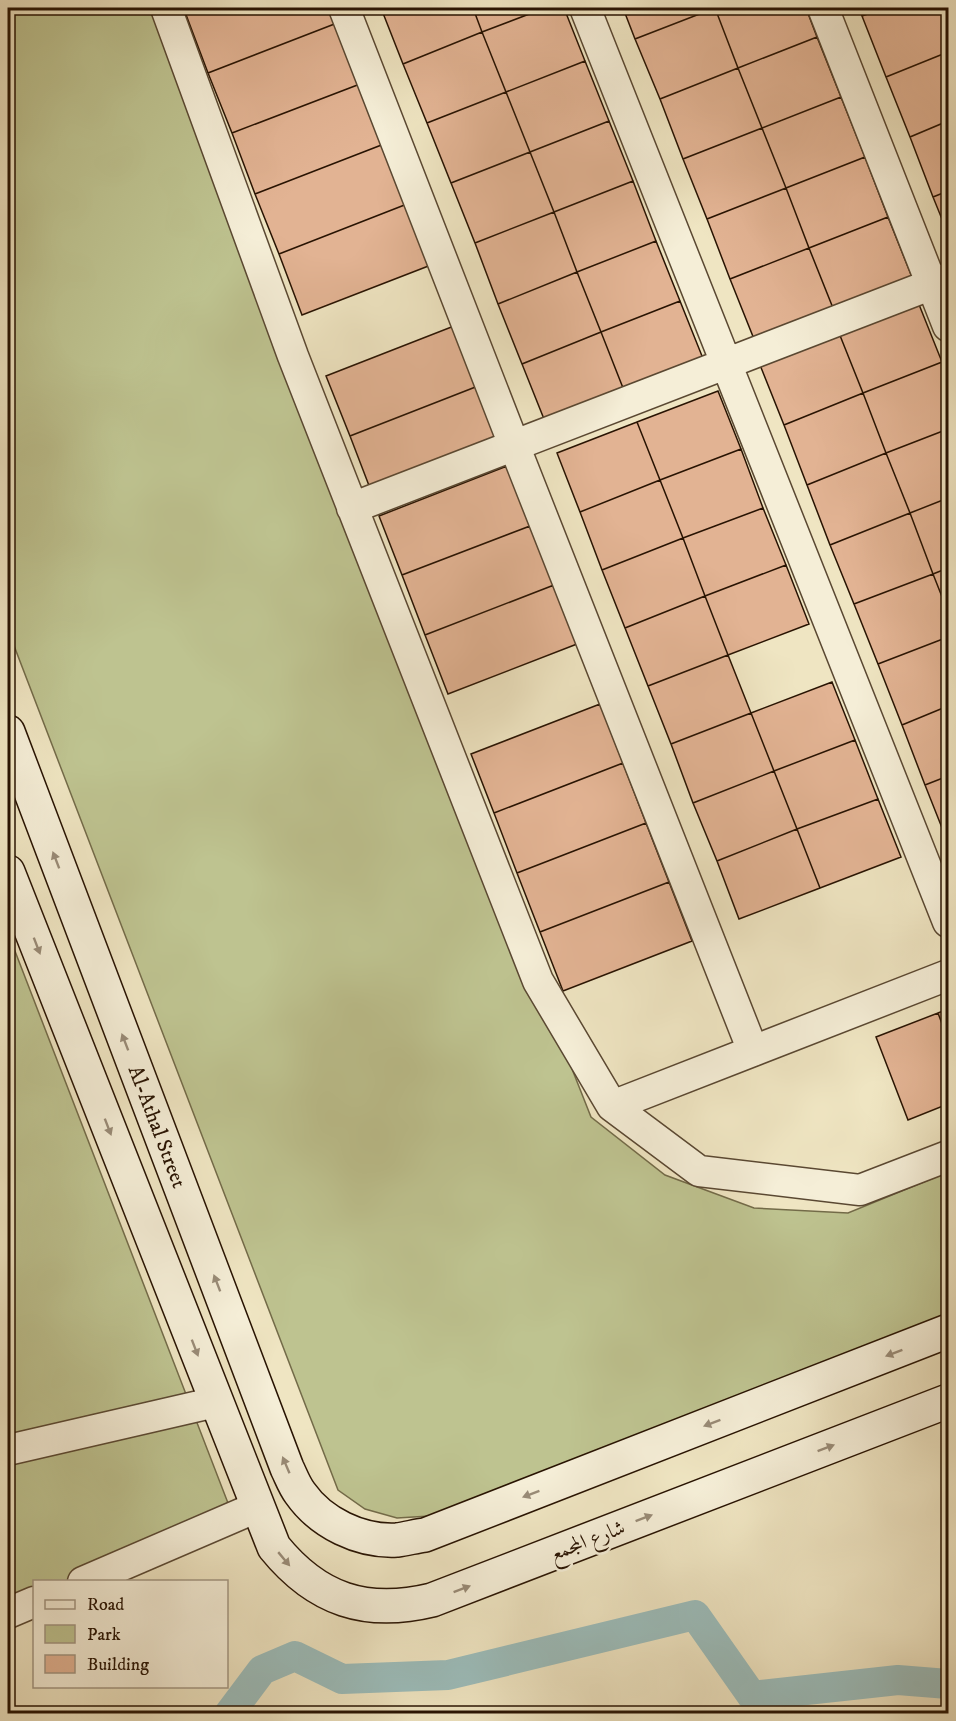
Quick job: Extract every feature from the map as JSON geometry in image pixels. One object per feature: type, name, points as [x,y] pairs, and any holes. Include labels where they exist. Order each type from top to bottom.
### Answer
[{"type":"street","points":[[166,8],[293,356],[538,981],[612,1106],[699,1171],[860,1190],[948,1156]]},
{"type":"street","points":[[344,8],[753,1051]]},
{"type":"street","points":[[585,8],[948,922]]},
{"type":"street","points":[[823,8],[940,282],[948,326]]},
{"type":"street","points":[[352,508],[940,282]]},
{"type":"street","name":"Al-Athal Street","points":[[8,732],[286,1468],[299,1492],[318,1514],[342,1529],[369,1538],[397,1540],[425,1535],[948,1332]]},
{"type":"street","points":[[8,872],[258,1507],[85,1580]]},
{"type":"street","points":[[612,1106],[948,975]]},
{"type":"street","name":"شارع المجمع","points":[[258,1507],[274,1547],[308,1582],[327,1593],[368,1606],[411,1605],[432,1600],[948,1401]]},
{"type":"street","points":[[8,1450],[216,1402]]},
{"type":"street","points":[[8,1613],[33,1602]]},
{"type":"green space","points":[[8,8],[153,8],[591,1117],[665,1175],[754,1208],[848,1213],[948,1172],[948,1318],[430,1516],[397,1518],[365,1509],[338,1490],[8,630]]},
{"type":"green space","points":[[8,933],[233,1516],[70,1580],[33,1580],[33,1594],[8,1605]]},
{"type":"building","points":[[197,8],[331,8],[337,23],[208,73],[185,12]]},
{"type":"building","points":[[381,8],[473,8],[482,32],[403,64]]},
{"type":"building","points":[[473,8],[545,8],[482,32]]},
{"type":"building","points":[[545,8],[564,8],[585,61],[506,92],[482,32]]},
{"type":"building","points":[[623,8],[715,8],[635,39]]},
{"type":"building","points":[[715,8],[806,8],[817,37],[738,68]]},
{"type":"building","points":[[715,8],[738,68],[660,99],[635,39]]},
{"type":"building","points":[[859,8],[885,8],[862,16]]},
{"type":"building","points":[[885,8],[948,8],[948,52],[886,77],[862,16]]},
{"type":"building","points":[[337,23],[360,84],[232,133],[208,73]]},
{"type":"building","points":[[482,32],[506,92],[427,123],[403,64]]},
{"type":"building","points":[[817,37],[841,97],[762,128],[738,68]]},
{"type":"building","points":[[948,52],[948,121],[910,137],[886,77]]},
{"type":"building","points":[[585,61],[609,121],[530,152],[506,92]]},
{"type":"building","points":[[738,68],[762,128],[683,159],[660,99]]},
{"type":"building","points":[[360,84],[384,144],[255,194],[232,133]]},
{"type":"building","points":[[506,92],[530,152],[451,183],[427,123]]},
{"type":"building","points":[[841,97],[865,157],[786,188],[762,128]]},
{"type":"building","points":[[609,121],[633,181],[554,212],[530,152]]},
{"type":"building","points":[[948,121],[948,191],[933,197],[910,137]]},
{"type":"building","points":[[762,128],[786,188],[707,219],[683,159]]},
{"type":"building","points":[[384,144],[407,204],[279,254],[255,194]]},
{"type":"building","points":[[530,152],[554,212],[475,243],[451,183]]},
{"type":"building","points":[[865,157],[888,217],[809,248],[786,188]]},
{"type":"building","points":[[633,181],[656,241],[577,272],[554,212]]},
{"type":"building","points":[[786,188],[809,248],[730,279],[707,219]]},
{"type":"building","points":[[948,191],[948,234],[933,197]]},
{"type":"building","points":[[407,204],[431,265],[302,315],[279,254]]},
{"type":"building","points":[[554,212],[577,272],[498,304],[475,243]]},
{"type":"building","points":[[888,217],[912,277],[833,308],[809,248]]},
{"type":"building","points":[[656,241],[680,301],[601,332],[577,272]]},
{"type":"building","points":[[809,248],[833,308],[754,339],[730,279]]},
{"type":"building","points":[[577,272],[601,332],[522,364],[498,304]]},
{"type":"building","points":[[680,301],[704,361],[625,393],[601,332]]},
{"type":"building","points":[[918,302],[942,362],[863,393],[839,333]]},
{"type":"building","points":[[454,326],[478,386],[350,436],[326,376]]},
{"type":"building","points":[[601,332],[625,393],[546,424],[522,364]]},
{"type":"building","points":[[839,333],[863,393],[784,425],[760,365]]},
{"type":"building","points":[[942,362],[948,380],[948,429],[886,453],[863,393]]},
{"type":"building","points":[[478,386],[501,446],[373,496],[350,436]]},
{"type":"building","points":[[718,391],[741,449],[660,480],[637,422]]},
{"type":"building","points":[[863,393],[886,453],[807,485],[784,425]]},
{"type":"building","points":[[637,422],[660,480],[580,512],[557,453]]},
{"type":"building","points":[[948,429],[948,498],[910,513],[886,453]]},
{"type":"building","points":[[741,449],[763,508],[683,538],[660,480]]},
{"type":"building","points":[[886,453],[910,513],[830,545],[807,485]]},
{"type":"building","points":[[507,466],[530,526],[402,575],[379,516]]},
{"type":"building","points":[[660,480],[683,538],[602,570],[580,512]]},
{"type":"building","points":[[948,498],[948,568],[933,574],[910,513]]},
{"type":"building","points":[[763,508],[786,565],[705,596],[683,538]]},
{"type":"building","points":[[910,513],[933,574],[854,604],[830,545]]},
{"type":"building","points":[[530,526],[554,585],[425,635],[402,575]]},
{"type":"building","points":[[683,538],[705,596],[625,628],[602,570]]},
{"type":"building","points":[[786,565],[809,624],[728,655],[705,596]]},
{"type":"building","points":[[948,568],[948,612],[933,574]]},
{"type":"building","points":[[933,574],[948,612],[948,637],[878,664],[854,604]]},
{"type":"building","points":[[554,585],[577,644],[448,694],[425,635]]},
{"type":"building","points":[[705,596],[728,655],[648,686],[625,628]]},
{"type":"building","points":[[948,637],[948,706],[902,725],[878,664]]},
{"type":"building","points":[[728,655],[751,713],[671,744],[648,686]]},
{"type":"building","points":[[832,682],[855,740],[774,771],[751,713]]},
{"type":"building","points":[[600,704],[623,763],[494,813],[471,754]]},
{"type":"building","points":[[948,706],[948,776],[925,785],[902,725]]},
{"type":"building","points":[[751,713],[774,771],[693,803],[671,744]]},
{"type":"building","points":[[855,740],[878,799],[797,829],[774,771]]},
{"type":"building","points":[[623,763],[646,823],[517,873],[494,813]]},
{"type":"building","points":[[774,771],[797,829],[717,861],[693,803]]},
{"type":"building","points":[[948,776],[948,843],[925,785]]},
{"type":"building","points":[[878,799],[901,857],[820,888],[797,829]]},
{"type":"building","points":[[646,823],[669,882],[540,932],[517,873]]},
{"type":"building","points":[[797,829],[820,888],[739,919],[717,861]]},
{"type":"building","points":[[669,882],[692,941],[563,991],[540,932]]},
{"type":"building","points":[[948,1009],[948,1040],[938,1013]]},
{"type":"building","points":[[938,1013],[948,1040],[948,1104],[908,1120],[876,1037]]},
{"type":"waterway","points":[[229,1714],[262,1670],[295,1656],[342,1679],[448,1675],[695,1615],[752,1696],[898,1680],[948,1684]]}]
